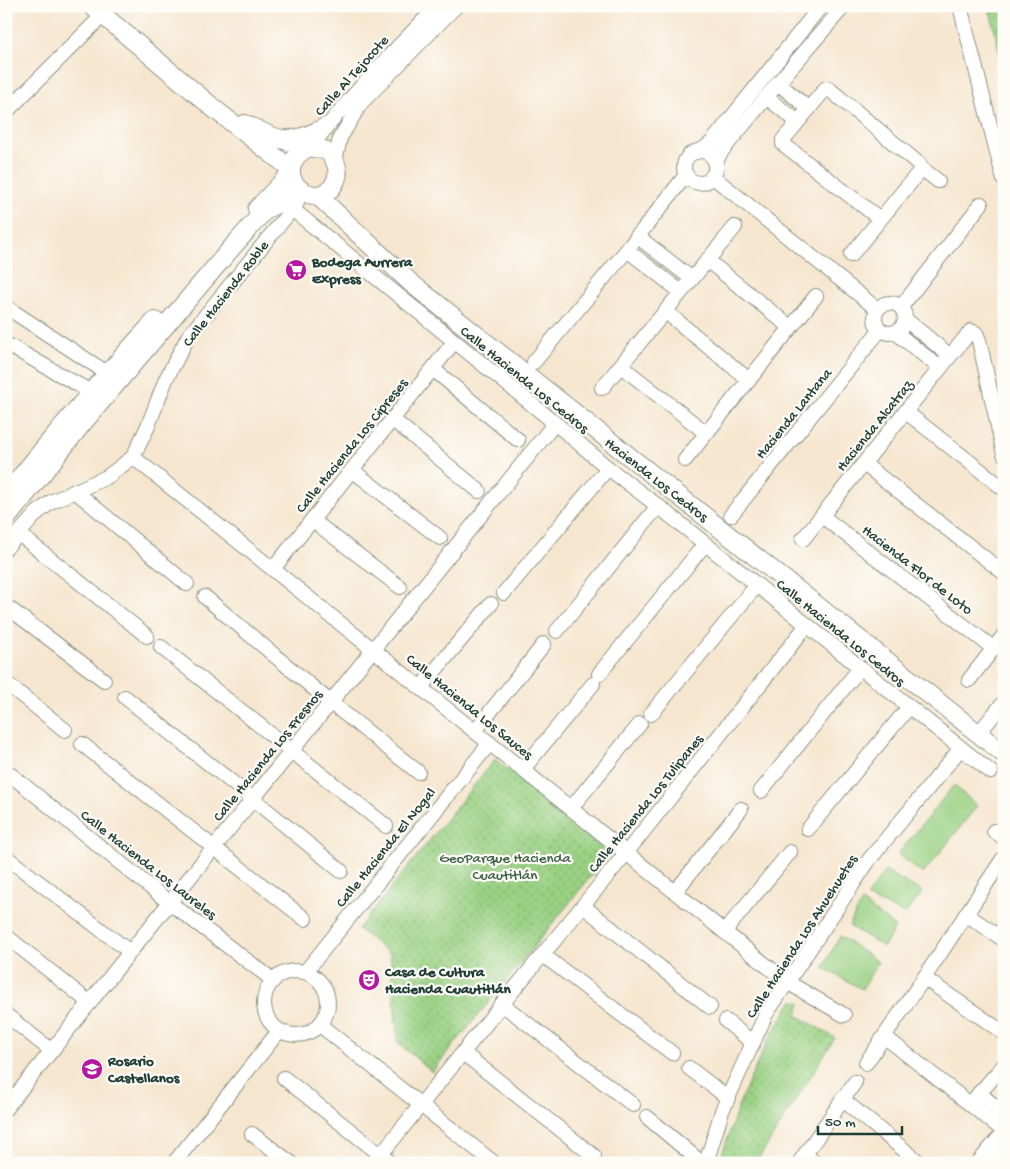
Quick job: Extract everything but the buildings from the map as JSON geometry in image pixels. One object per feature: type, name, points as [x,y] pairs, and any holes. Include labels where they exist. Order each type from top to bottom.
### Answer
[{"type":"main road","points":[[98,11],[291,171]]},
{"type":"main road","points":[[217,111],[271,136],[322,152],[338,168],[338,175],[331,189],[324,193],[308,193],[297,187],[291,171],[296,158],[322,152]]},
{"type":"main road","name":"Calle Hacienda Roble","points":[[6,495],[107,373],[291,171]]},
{"type":"main road","name":"Calle Hacienda Roble","points":[[6,519],[82,424],[266,209],[308,193]]},
{"type":"main road","name":"Hacienda Los Cedros","points":[[308,193],[411,282],[1004,754]]},
{"type":"street","name":"Calle Al Tejocote","points":[[322,152],[328,124],[394,50],[438,6]]},
{"type":"street","name":"Calle Al Tejocote","points":[[322,152],[340,138],[361,103],[456,6]]},
{"type":"street","points":[[821,6],[712,142],[705,148],[692,153],[687,158],[684,171],[693,181],[706,181],[714,172],[721,152],[844,6]]},
{"type":"street","points":[[960,6],[1004,180]]},
{"type":"street","points":[[6,112],[98,11]]},
{"type":"street","points":[[778,83],[809,109]]},
{"type":"street","points":[[880,219],[783,144],[783,140],[826,90],[919,168],[938,181]]},
{"type":"street","points":[[766,98],[798,122]]},
{"type":"street","points":[[271,136],[288,138],[306,135],[328,124]]},
{"type":"street","points":[[696,152],[701,151],[710,155],[713,158],[714,172],[878,309]]},
{"type":"street","points":[[850,254],[919,168]]},
{"type":"street","points":[[534,362],[627,250],[686,175]]},
{"type":"street","points":[[292,209],[308,193]]},
{"type":"street","points":[[950,356],[903,313],[895,304],[882,305],[875,314],[874,319],[880,330],[888,333],[896,332],[902,327],[903,313],[980,204]]},
{"type":"street","name":"Calle Hacienda Los Cedros","points":[[292,209],[608,468],[991,772]]},
{"type":"street","name":"Calle Hacienda Roble","points":[[6,548],[37,513],[51,502],[107,477],[133,457],[148,426],[166,379],[188,337],[292,209]]},
{"type":"street","points":[[602,388],[735,227]]},
{"type":"street","points":[[638,236],[692,279]]},
{"type":"street","points":[[627,250],[681,292]]},
{"type":"street","points":[[707,260],[790,327]]},
{"type":"street","points":[[685,460],[816,296]]},
{"type":"street","points":[[6,307],[107,373]]},
{"type":"street","points":[[666,312],[749,380]]},
{"type":"street","name":"Hacienda Lantana","points":[[731,515],[880,330]]},
{"type":"street","name":"Hacienda Alcatraz","points":[[803,539],[971,331],[976,333],[979,340],[1004,454]]},
{"type":"street","points":[[896,332],[940,368]]},
{"type":"street","name":"Calle Hacienda Los Cipreses","points":[[273,569],[454,342]]},
{"type":"street","points":[[6,344],[92,392]]},
{"type":"street","points":[[621,366],[706,433]]},
{"type":"street","points":[[433,369],[518,440]]},
{"type":"street","points":[[906,412],[1004,488]]},
{"type":"street","points":[[392,419],[479,491]]},
{"type":"street","name":"Calle Hacienda Los Fresnos","points":[[9,1099],[52,1051],[555,423]]},
{"type":"street","name":"Calle Hacienda Los Sauces","points":[[133,457],[787,982],[844,1015]]},
{"type":"street","points":[[864,464],[1004,573]]},
{"type":"street","points":[[504,593],[608,468]]},
{"type":"street","points":[[352,470],[440,538]]},
{"type":"street","points":[[75,490],[187,584]]},
{"type":"street","points":[[557,631],[658,506]]},
{"type":"street","name":"Hacienda Flor de Loto","points":[[822,516],[993,648]]},
{"type":"street","points":[[312,520],[400,587]]},
{"type":"street","points":[[19,534],[147,636]]},
{"type":"street","points":[[523,769],[705,544]]},
{"type":"street","points":[[650,714],[757,585]]},
{"type":"street","points":[[205,597],[330,702],[418,772]]},
{"type":"street","points":[[421,687],[491,604]]},
{"type":"street","points":[[6,606],[104,680]]},
{"type":"street","name":"Calle Hacienda Los Tulipanes","points":[[382,1160],[421,1105],[627,852],[808,625]]},
{"type":"street","points":[[969,680],[1004,635]]},
{"type":"street","points":[[475,731],[544,644]]},
{"type":"street","points":[[161,647],[386,826]]},
{"type":"street","points":[[761,792],[860,668]]},
{"type":"street","points":[[6,683],[65,730]]},
{"type":"street","points":[[125,697],[341,871]]},
{"type":"street","points":[[978,734],[1004,702]]},
{"type":"street","points":[[808,829],[909,707]]},
{"type":"street","points":[[571,808],[640,724]]},
{"type":"street","points":[[82,744],[306,919]]},
{"type":"street","name":"Calle Hacienda El Nogal","points":[[306,971],[490,744]]},
{"type":"street","name":"Calle Hacienda Los Ahuehuetes","points":[[706,1163],[722,1111],[766,1014],[869,860],[961,748]]},
{"type":"street","name":"Calle Hacienda Los Laureles","points":[[6,771],[170,903],[273,980]]},
{"type":"street","points":[[675,892],[741,809]]},
{"type":"street","points":[[725,931],[790,852]]},
{"type":"street","points":[[6,857],[130,952]]},
{"type":"street","points":[[866,1063],[1004,857]]},
{"type":"street","points":[[583,906],[710,1007]]},
{"type":"street","points":[[966,914],[1004,940]]},
{"type":"street","points":[[6,936],[90,1003]]},
{"type":"street","points":[[543,955],[672,1053]]},
{"type":"street","points":[[288,971],[306,971],[317,978],[325,988],[329,1000],[327,1014],[320,1025],[308,1033],[293,1035],[279,1031],[270,1023],[265,1012],[264,1001],[267,990],[273,980],[288,971]]},
{"type":"street","points":[[924,978],[1004,1033]]},
{"type":"street","points":[[502,1004],[633,1105]]},
{"type":"street","points":[[6,1015],[52,1051]]},
{"type":"street","points":[[726,1021],[753,1043]]},
{"type":"street","points":[[320,1025],[494,1163]]},
{"type":"street","points":[[174,1163],[279,1031]]},
{"type":"street","points":[[885,1037],[974,1099],[1004,1114]]},
{"type":"street","points":[[463,1053],[594,1156]]},
{"type":"street","points":[[974,1099],[1004,1065]]},
{"type":"street","points":[[689,1068],[728,1098]]},
{"type":"street","points":[[284,1078],[382,1160]]},
{"type":"street","points":[[806,1160],[855,1082]]},
{"type":"street","points":[[974,1099],[1004,1132],[998,1154],[978,1163]]},
{"type":"street","points":[[842,1100],[920,1163]]},
{"type":"street","points":[[648,1117],[702,1163]]},
{"type":"street","points":[[252,1134],[291,1163]]},
{"type":"green space","points":[[989,6],[1004,6],[1004,50],[1000,55]]},
{"type":"green space","name":"GeoParque Hacienda Cuautitlán","points":[[495,759],[609,854],[432,1072],[398,1043],[390,954],[358,929]]},
{"type":"green space","points":[[954,785],[977,806],[923,874],[898,854]]},
{"type":"green space","points":[[885,871],[923,892],[905,914],[866,897]]},
{"type":"green space","points":[[862,902],[895,927],[884,947],[849,926]]},
{"type":"green space","points":[[840,936],[878,962],[862,989],[823,968]]},
{"type":"green space","points":[[793,1000],[801,1003],[797,1015],[835,1038],[756,1163],[719,1163],[741,1099],[768,1040]]},
{"type":"place","name":"Bodega Aurrera Express","points":[[296,270]]},
{"type":"place","name":"Casa de Cultura Hacienda Cuautitlán","points":[[369,980]]},
{"type":"place","name":"Rosario Castellanos","points":[[92,1069]]}]
